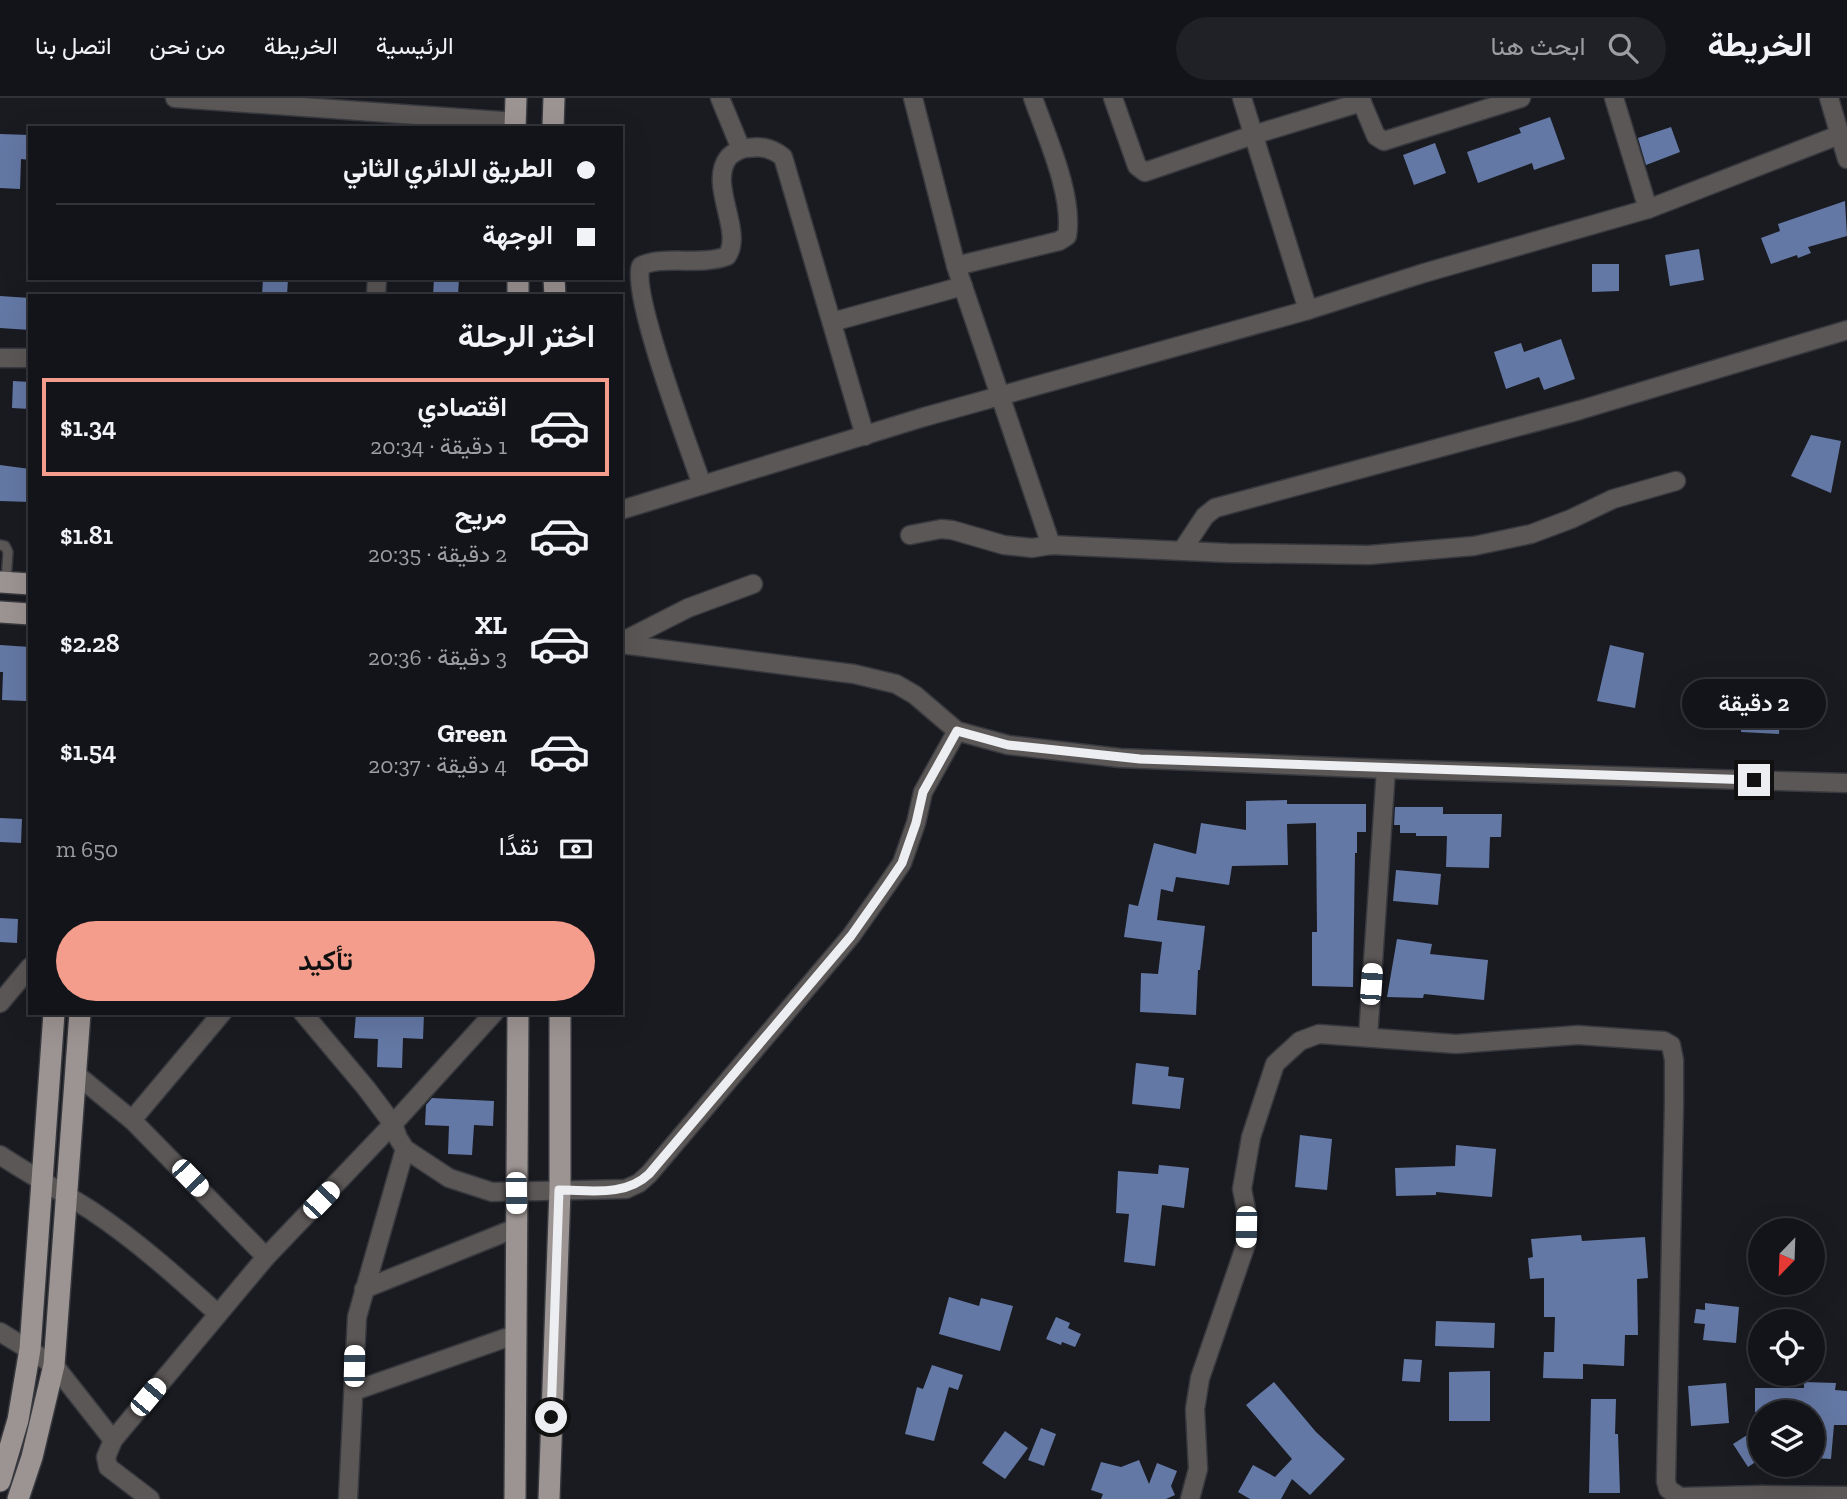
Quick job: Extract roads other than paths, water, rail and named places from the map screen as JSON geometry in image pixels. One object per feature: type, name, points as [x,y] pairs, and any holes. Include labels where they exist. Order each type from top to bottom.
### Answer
[{"type":"main road","points":[[515,125],[516,98]]},
{"type":"main road","points":[[553,126],[554,98]]},
{"type":"main road","points":[[3,582],[28,584]]},
{"type":"main road","points":[[0,612],[28,614]]},
{"type":"main road","points":[[0,1481],[18,1420],[30,1349],[54,1015]]},
{"type":"main road","points":[[19,1499],[54,1365],[80,1015]]},
{"type":"main road","points":[[515,1499],[519,1015]]},
{"type":"main road","points":[[549,1499],[559,1190],[560,1015]]},
{"type":"street","points":[[176,98],[391,120],[515,125]]},
{"type":"street","points":[[720,98],[741,149]]},
{"type":"street","points":[[912,98],[956,266],[1051,545]]},
{"type":"street","points":[[956,266],[1059,241],[1068,236],[1067,212],[1054,150],[1033,98]]},
{"type":"street","points":[[1113,98],[1137,166],[1145,172],[1361,100],[1376,136],[1384,141],[1521,98]]},
{"type":"street","points":[[1242,98],[1308,310]]},
{"type":"street","points":[[1614,98],[1648,208]]},
{"type":"street","points":[[1836,105],[1839,135],[1847,159]]},
{"type":"street","points":[[623,509],[924,417],[1308,310],[1424,272],[1648,208],[1839,135]]},
{"type":"street","points":[[702,485],[651,332],[639,271],[641,266],[650,263],[703,261],[727,256],[731,250],[731,241],[722,187],[723,169],[728,158],[741,149],[760,146],[783,157],[865,436]]},
{"type":"street","points":[[832,322],[963,286]]},
{"type":"street","points":[[1184,550],[1205,516],[1215,508],[1580,410],[1847,330]]},
{"type":"street","points":[[0,358],[28,358]]},
{"type":"street","points":[[910,535],[941,528],[1004,545],[1032,548],[1051,545],[1228,553],[1369,555],[1474,545],[1531,534],[1613,499],[1676,481]]},
{"type":"street","points":[[623,642],[688,608],[753,584]]},
{"type":"street","points":[[623,643],[855,674],[896,684],[915,695],[957,731],[1008,745],[1120,758],[1847,783]]},
{"type":"street","points":[[305,1015],[393,1124],[405,1149],[449,1178],[492,1192],[626,1189],[649,1174],[851,936],[902,863],[923,792],[957,731]]},
{"type":"street","points":[[1367,1037],[1386,769]]},
{"type":"street","points":[[0,1003],[28,969]]},
{"type":"street","points":[[132,1120],[220,1015]]},
{"type":"street","points":[[150,1499],[108,1466],[106,1457],[113,1440],[266,1256],[393,1124],[492,1015]]},
{"type":"street","points":[[1190,1499],[1198,1469],[1195,1409],[1200,1378],[1246,1244],[1246,1209],[1242,1189],[1251,1137],[1275,1064],[1300,1041],[1319,1034],[1456,1044],[1578,1035],[1664,1041],[1671,1045],[1674,1060],[1674,1103],[1666,1482],[1668,1489],[1680,1497],[1847,1496]]},
{"type":"street","points":[[77,1075],[132,1120],[266,1256]]},
{"type":"street","points":[[348,1499],[354,1338],[364,1289],[405,1149]]},
{"type":"street","points":[[0,1155],[92,1211],[160,1262],[217,1313]]},
{"type":"street","points":[[364,1289],[516,1228]]},
{"type":"street","points":[[0,1332],[54,1365],[113,1440]]},
{"type":"street","points":[[354,1391],[517,1334]]},
{"type":"lane","points":[[0,545],[5,546],[8,552],[3,582]]}]
